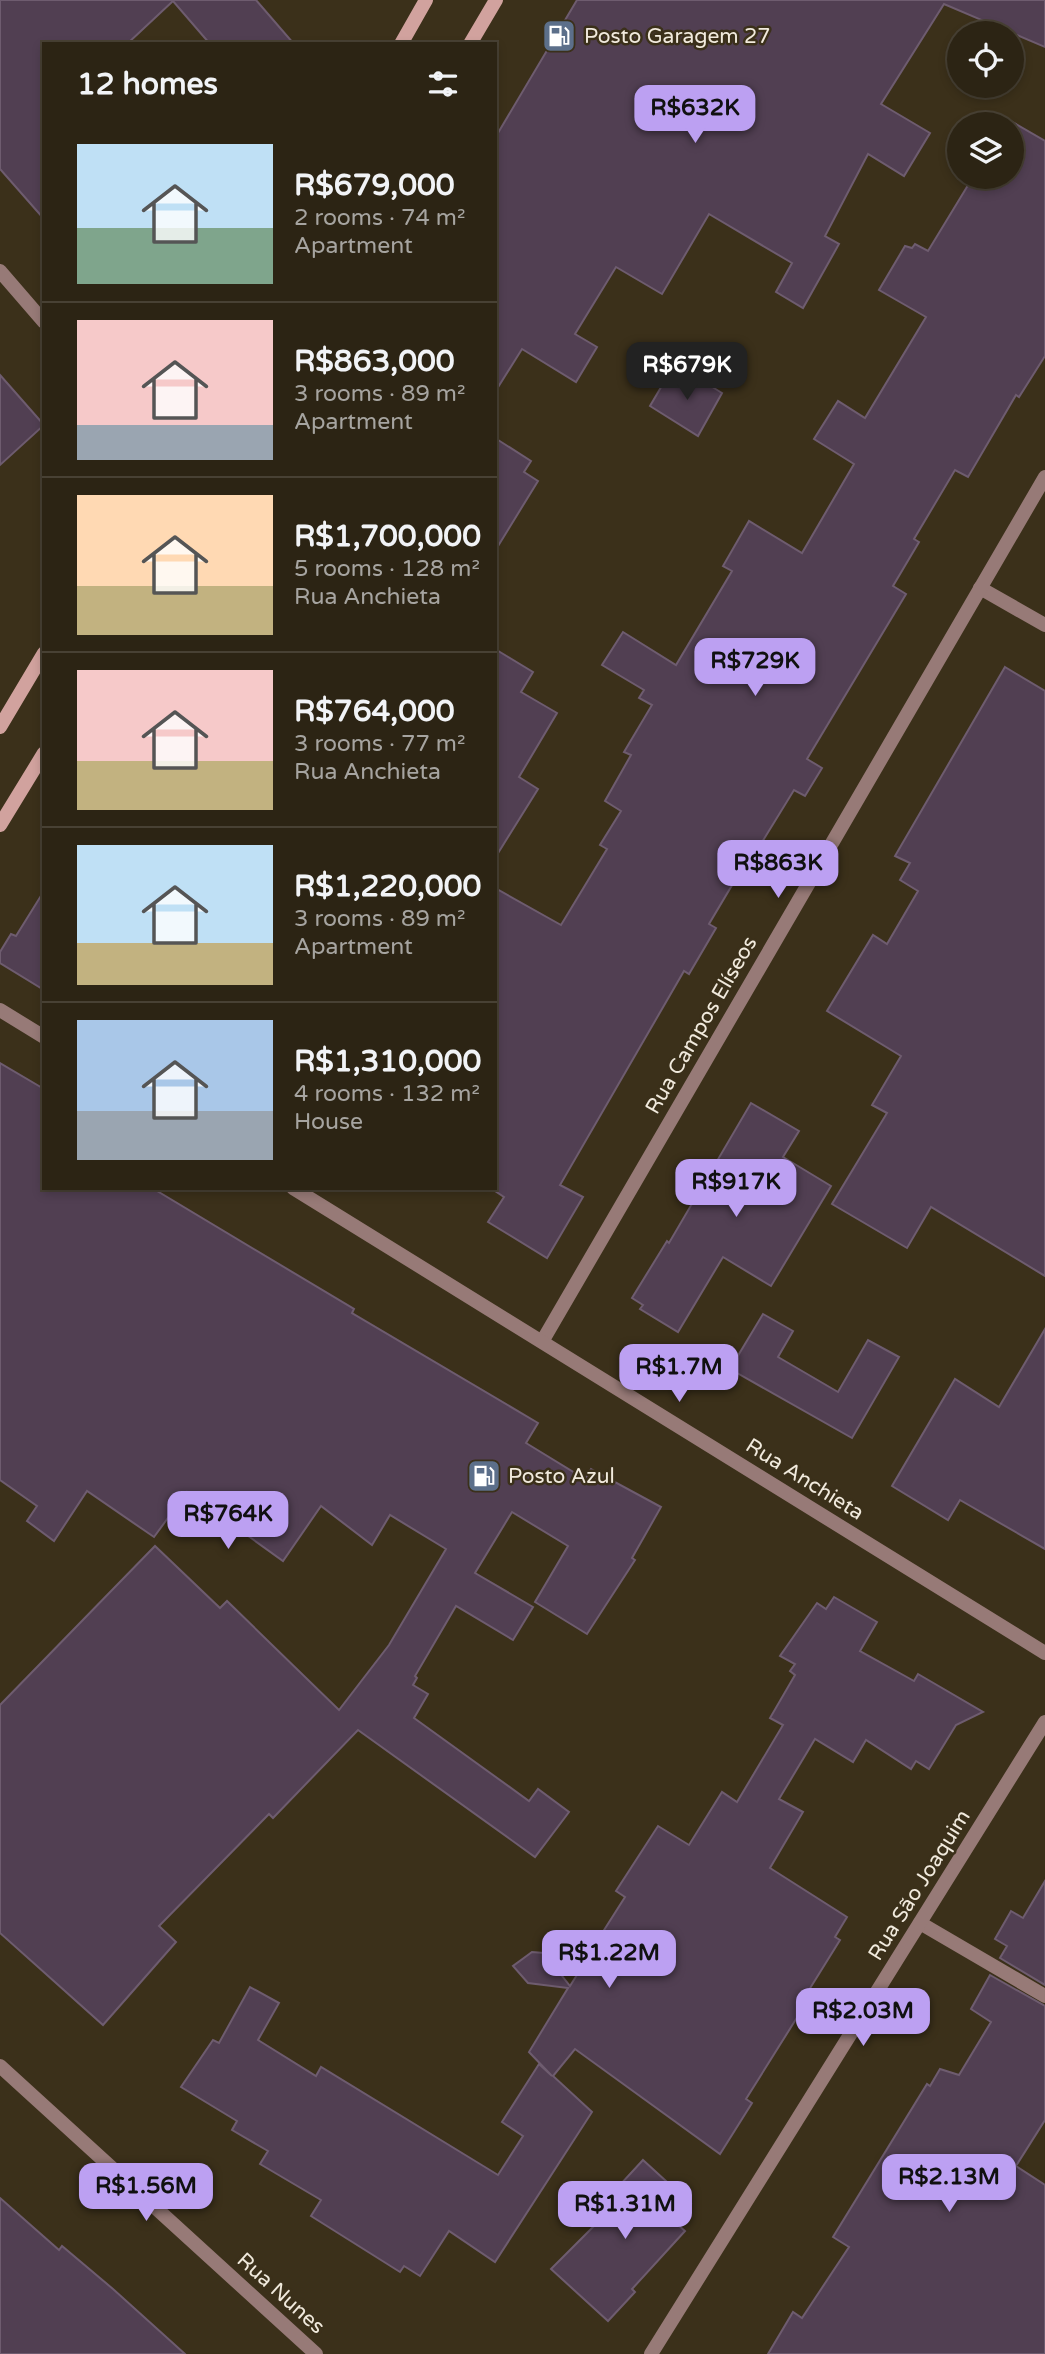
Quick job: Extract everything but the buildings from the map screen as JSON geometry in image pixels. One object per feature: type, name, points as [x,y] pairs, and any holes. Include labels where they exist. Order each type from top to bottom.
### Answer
[{"type":"main road","points":[[402,42],[426,0]]},
{"type":"main road","points":[[471,42],[496,0]]},
{"type":"main road","points":[[0,727],[42,656]]},
{"type":"main road","points":[[0,825],[42,755]]},
{"type":"street","points":[[0,271],[42,321]]},
{"type":"street","name":"Rua Campos Elíseos","points":[[542,1340],[1045,477]]},
{"type":"street","points":[[980,587],[1045,625]]},
{"type":"street","points":[[0,1010],[42,1036]]},
{"type":"street","name":"Rua Anchieta","points":[[296,1190],[1045,1653]]},
{"type":"street","name":"Rua São Joaquim","points":[[651,2354],[1045,1723]]},
{"type":"street","points":[[920,1923],[1045,1996]]},
{"type":"street","name":"Rua Nunes","points":[[0,2066],[316,2354]]},
{"type":"place","name":"Posto Garagem 27","points":[[559,36]]},
{"type":"place","name":"Posto Azul","points":[[484,1476]]}]
